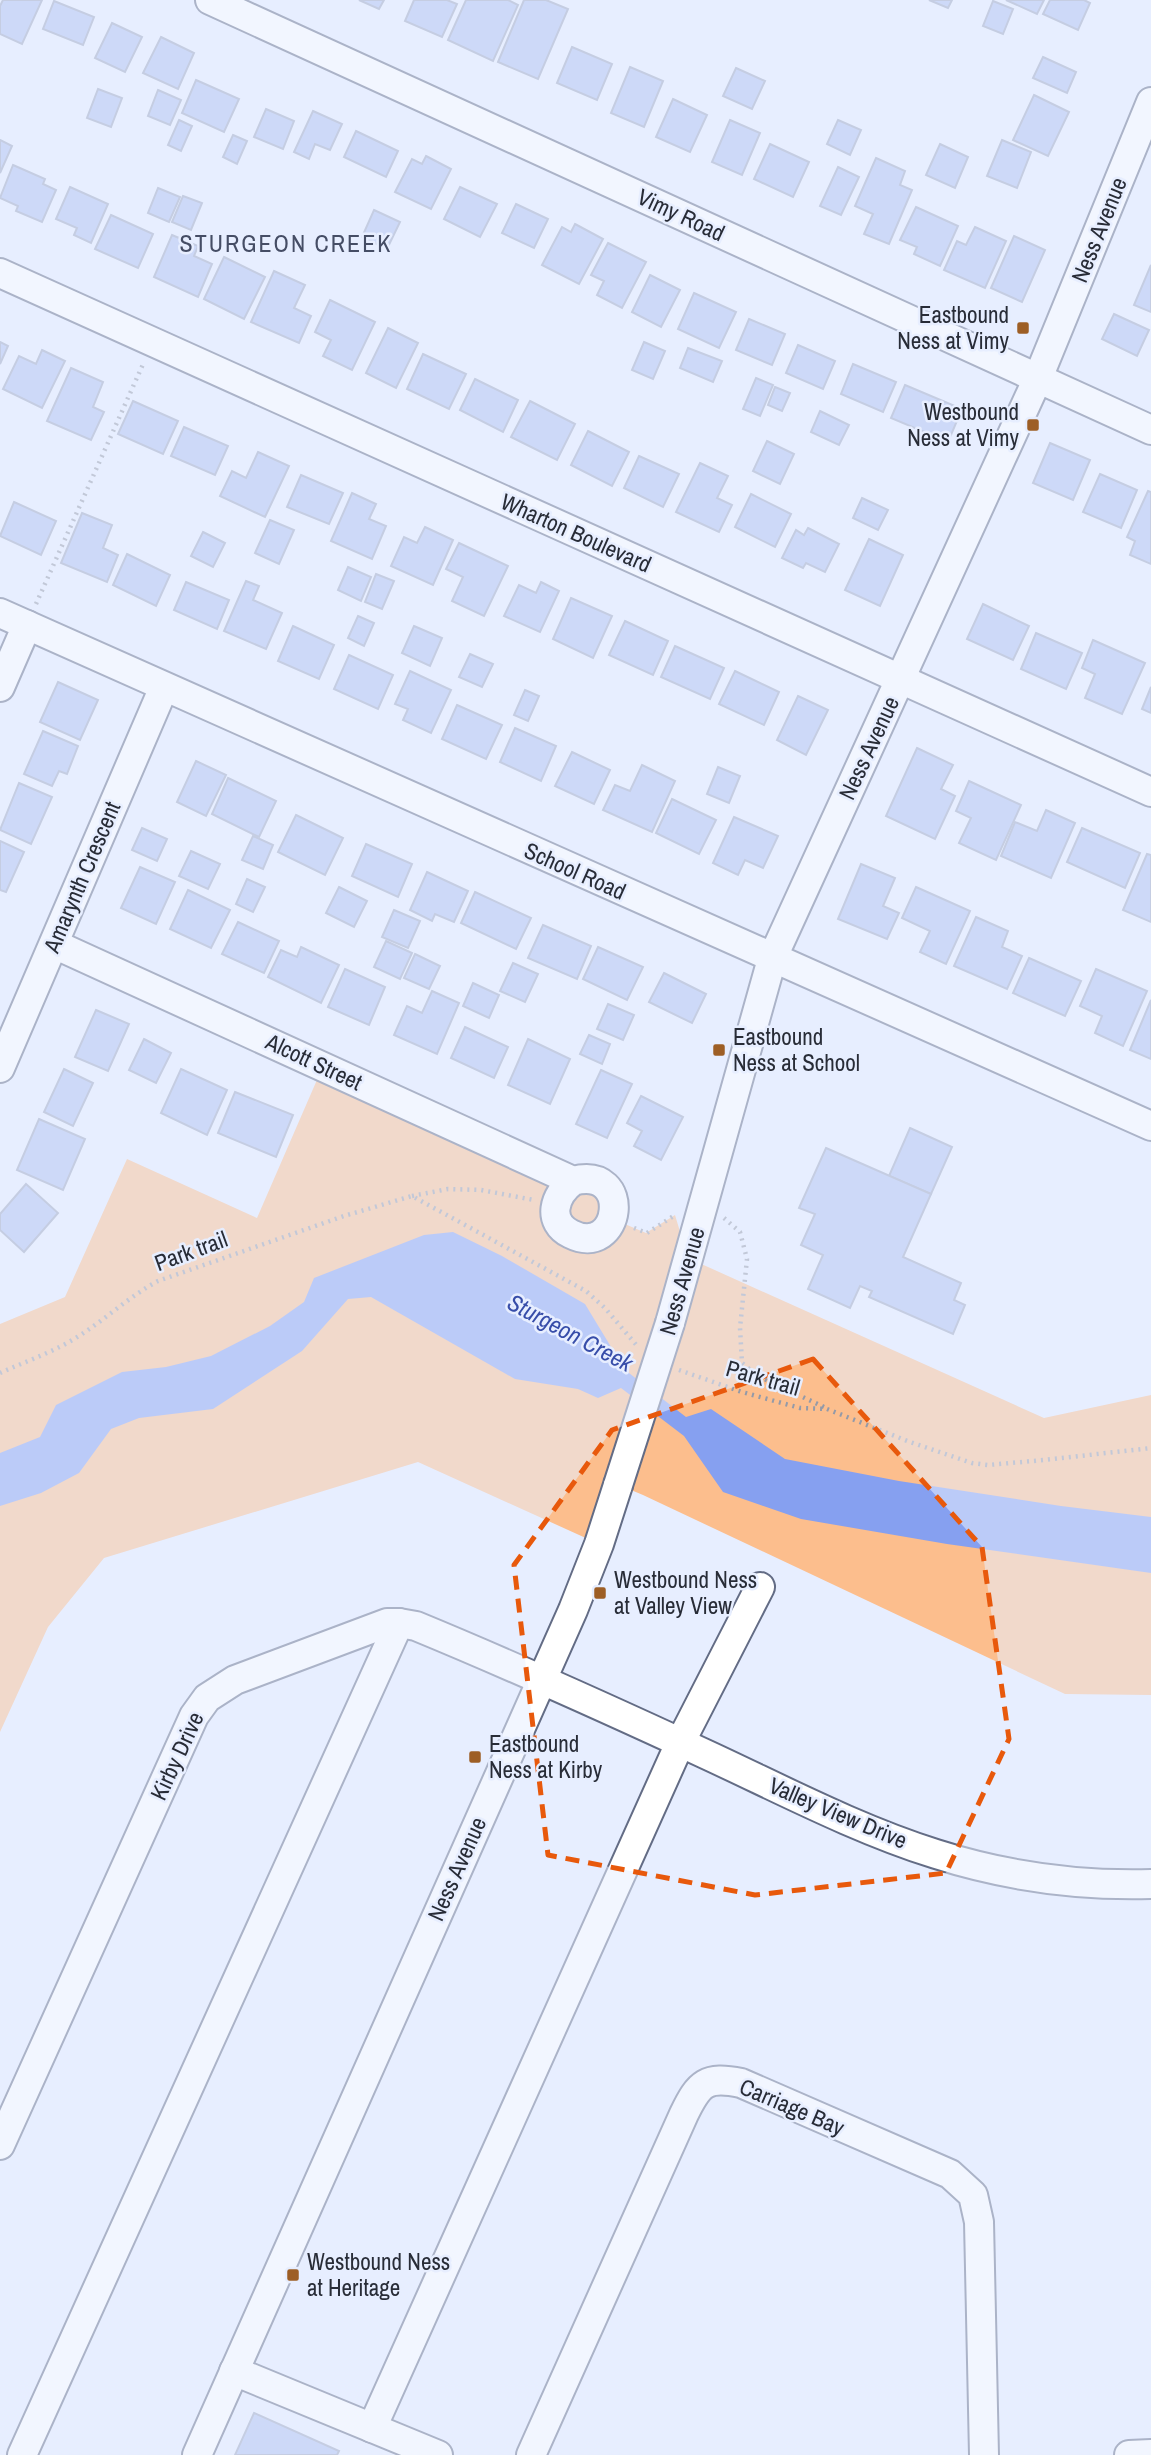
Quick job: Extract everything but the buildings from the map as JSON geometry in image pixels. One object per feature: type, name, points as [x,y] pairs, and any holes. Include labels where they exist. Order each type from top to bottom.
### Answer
[{"type":"street","name":"Vimy Road","points":[[211,0],[1151,430]]},
{"type":"street","name":"Ness Avenue","points":[[197,2455],[573,1610],[599,1544],[670,1323],[772,959],[1038,378],[1151,102]]},
{"type":"street","name":"Wharton Boulevard","points":[[0,274],[1151,792]]},
{"type":"street","name":"School Road","points":[[0,613],[1151,1126]]},
{"type":"street","points":[[0,687],[27,625]]},
{"type":"street","name":"Amarynth Crescent","points":[[0,1068],[164,687]]},
{"type":"street","name":"Alcott Street","points":[[54,944],[573,1181],[584,1178],[594,1180],[609,1190],[615,1204],[614,1219]]},
{"type":"street","points":[[573,1181],[563,1188],[556,1204],[558,1220],[567,1232],[580,1238],[594,1237],[606,1231],[614,1219]]},
{"type":"street","points":[[372,2428],[680,1743],[760,1587]]},
{"type":"street","points":[[22,2455],[399,1623]]},
{"type":"street","name":"Kirby Drive","points":[[0,2145],[194,1716],[206,1698],[235,1679],[374,1626],[399,1623],[416,1626],[541,1679]]},
{"type":"street","name":"Valley View Drive","points":[[541,1679],[858,1825],[936,1854],[1008,1872],[1067,1882],[1151,1884]]},
{"type":"street","name":"Carriage Bay","points":[[531,2455],[688,2105],[696,2089],[719,2079],[741,2083],[950,2174],[973,2195],[979,2222],[984,2455]]},
{"type":"street","points":[[234,2371],[438,2455]]},
{"type":"street","points":[[1129,2455],[1151,2454]]},
{"type":"path","points":[[27,625],[153,342]]},
{"type":"path","name":"Park trail","points":[[0,1373],[71,1341],[158,1280],[344,1216],[412,1196],[448,1189],[481,1190],[556,1204]]},
{"type":"path","points":[[412,1196],[586,1291],[605,1308],[638,1347],[650,1354]]},
{"type":"path","points":[[614,1219],[647,1233],[675,1215]]},
{"type":"path","points":[[723,1218],[740,1232],[747,1259],[740,1328],[743,1363],[758,1376],[827,1409]]},
{"type":"path","name":"Park trail","points":[[674,1367],[686,1374],[800,1408],[827,1409],[972,1463],[988,1465],[1030,1462],[1151,1448]]},
{"type":"highlighted area","points":[[813,1359],[982,1547],[1009,1739],[946,1873],[755,1895],[548,1855],[514,1565],[612,1430]]},
{"type":"shaded area","points":[[323,1066],[584,1179],[613,1219],[646,1233],[675,1215],[688,1258],[1044,1418],[1151,1395],[1151,1695],[1065,1694],[619,1485],[599,1544],[418,1462],[104,1558],[48,1627],[0,1732],[0,1324],[65,1297],[127,1159],[257,1218]]},
{"type":"water","name":"Sturgeon Creek","points":[[453,1232],[502,1256],[585,1304],[625,1370],[686,1417],[711,1409],[785,1459],[899,1481],[1151,1517],[1151,1573],[947,1544],[801,1519],[723,1492],[684,1436],[621,1388],[598,1398],[578,1389],[515,1379],[371,1297],[348,1299],[302,1351],[213,1409],[139,1418],[111,1429],[79,1473],[41,1493],[0,1506],[0,1453],[40,1437],[56,1405],[122,1372],[166,1367],[211,1356],[270,1326],[304,1302],[314,1278],[424,1235]]},
{"type":"place","name":"Eastbound Ness at Vimy","points":[[1023,328]]},
{"type":"place","name":"Westbound Ness at Vimy","points":[[1033,425]]},
{"type":"place","name":"Eastbound Ness at School","points":[[719,1050]]},
{"type":"place","name":"Westbound Ness at Valley View","points":[[600,1593]]},
{"type":"place","name":"Eastbound Ness at Kirby","points":[[475,1757]]},
{"type":"place","name":"Westbound Ness at Heritage","points":[[293,2275]]},
{"type":"district","name":"STURGEON CREEK","points":[[286,244]]}]
